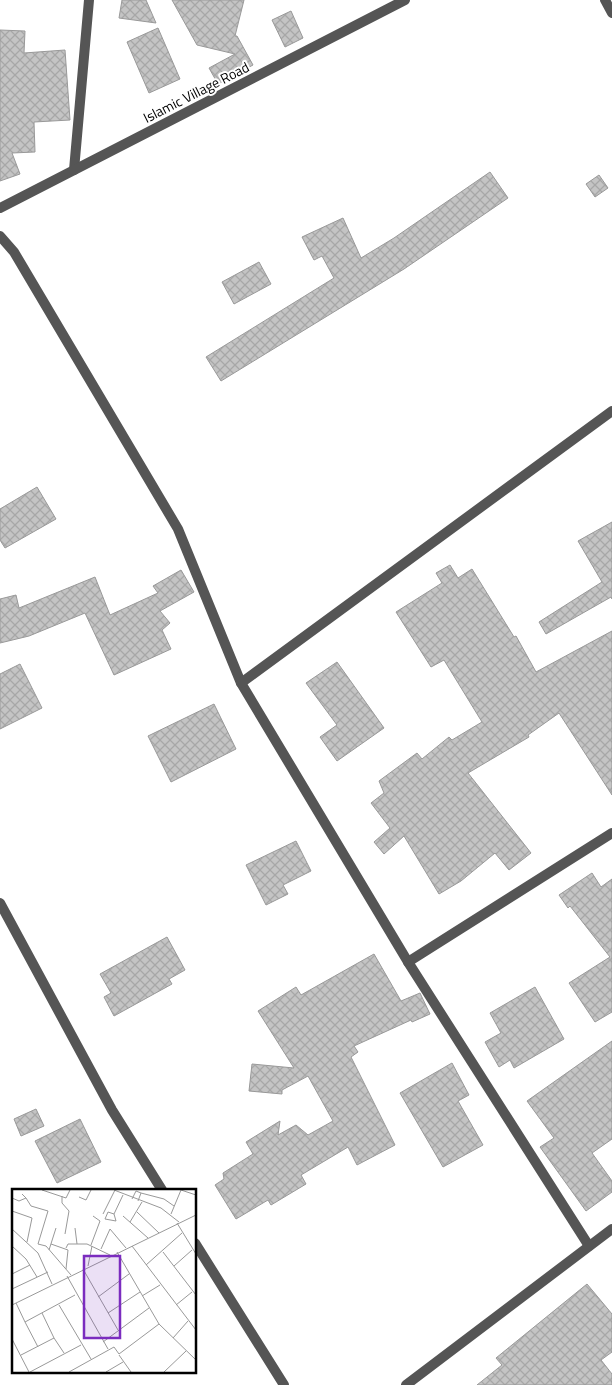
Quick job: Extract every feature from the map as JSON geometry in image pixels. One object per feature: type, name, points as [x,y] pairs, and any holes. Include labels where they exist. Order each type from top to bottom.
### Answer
[{"type":"street","points":[[74,170],[88,0]]},
{"type":"street","name":"Islamic Village Road","points":[[0,208],[405,0]]},
{"type":"street","points":[[604,0],[612,13]]},
{"type":"street","points":[[0,236],[14,252],[178,529],[241,683],[408,962],[589,1246]]},
{"type":"street","points":[[241,683],[612,411]]},
{"type":"street","points":[[408,962],[612,833]]},
{"type":"street","points":[[0,903],[112,1110],[161,1189]]},
{"type":"street","points":[[406,1385],[612,1229]]},
{"type":"street","points":[[196,1245],[284,1385]]},
{"type":"building","points":[[122,0],[146,0],[156,23],[119,18]]},
{"type":"building","points":[[172,0],[244,0],[235,36],[237,36],[253,65],[218,84],[209,68],[235,54],[197,45]]},
{"type":"building","points":[[291,11],[303,38],[285,47],[272,20]]},
{"type":"building","points":[[158,28],[180,79],[149,93],[127,42]]},
{"type":"building","points":[[0,30],[25,31],[24,53],[65,50],[70,120],[34,122],[35,152],[12,153],[20,174],[0,181]]},
{"type":"building","points":[[490,172],[508,198],[404,269],[221,381],[206,357],[334,278],[322,256],[314,260],[302,237],[343,218],[361,258],[394,238]]},
{"type":"building","points":[[599,175],[608,188],[595,197],[586,184]]},
{"type":"building","points":[[259,262],[271,284],[234,304],[222,282]]},
{"type":"building","points":[[37,487],[56,519],[5,548],[0,540],[0,509]]},
{"type":"building","points":[[612,522],[612,599],[611,597],[546,634],[539,622],[602,582],[578,541]]},
{"type":"building","points":[[450,565],[458,578],[472,569],[514,637],[516,636],[536,672],[612,631],[612,795],[559,713],[528,735],[529,737],[468,773],[531,853],[509,870],[495,853],[461,881],[439,894],[404,836],[384,854],[374,842],[390,828],[371,803],[384,793],[379,781],[417,753],[422,759],[449,737],[452,740],[482,722],[444,660],[431,667],[396,612],[442,583],[436,573]]},
{"type":"building","points":[[181,570],[194,592],[160,611],[170,623],[162,630],[171,649],[114,675],[85,613],[29,636],[0,643],[0,599],[16,595],[19,608],[95,577],[110,615],[158,593],[153,586]]},
{"type":"building","points":[[337,662],[384,728],[337,761],[320,737],[337,725],[306,683]]},
{"type":"building","points":[[20,664],[42,708],[0,729],[0,674]]},
{"type":"building","points":[[214,704],[236,749],[171,782],[148,736]]},
{"type":"building","points":[[296,841],[311,871],[283,885],[288,894],[266,905],[246,865]]},
{"type":"building","points":[[592,873],[601,887],[612,879],[612,1012],[595,1022],[569,983],[610,957],[570,906],[568,908],[559,895]]},
{"type":"building","points":[[167,937],[185,970],[169,979],[172,984],[114,1016],[104,997],[111,993],[100,974]]},
{"type":"building","points":[[374,954],[401,1001],[420,993],[430,1014],[412,1022],[411,1020],[354,1046],[358,1052],[351,1057],[395,1145],[357,1165],[348,1147],[301,1175],[306,1184],[271,1205],[268,1200],[236,1219],[215,1185],[224,1179],[223,1173],[253,1154],[246,1142],[280,1121],[278,1135],[296,1125],[308,1135],[333,1121],[308,1076],[282,1090],[282,1094],[249,1091],[252,1064],[294,1068],[258,1011],[296,987],[301,995]]},
{"type":"building","points":[[535,987],[564,1039],[514,1068],[510,1060],[499,1067],[485,1042],[501,1033],[490,1013]]},
{"type":"building","points":[[612,1041],[612,1139],[592,1153],[612,1181],[612,1192],[586,1211],[540,1147],[554,1138],[527,1101]]},
{"type":"building","points":[[452,1063],[469,1095],[458,1101],[483,1145],[443,1167],[400,1093]]},
{"type":"building","points":[[36,1109],[44,1126],[21,1136],[14,1119]]},
{"type":"building","points":[[80,1119],[101,1162],[57,1183],[35,1141]]},
{"type":"building","points":[[587,1284],[612,1314],[612,1352],[601,1360],[612,1374],[612,1385],[477,1385],[502,1365],[496,1358]]}]
